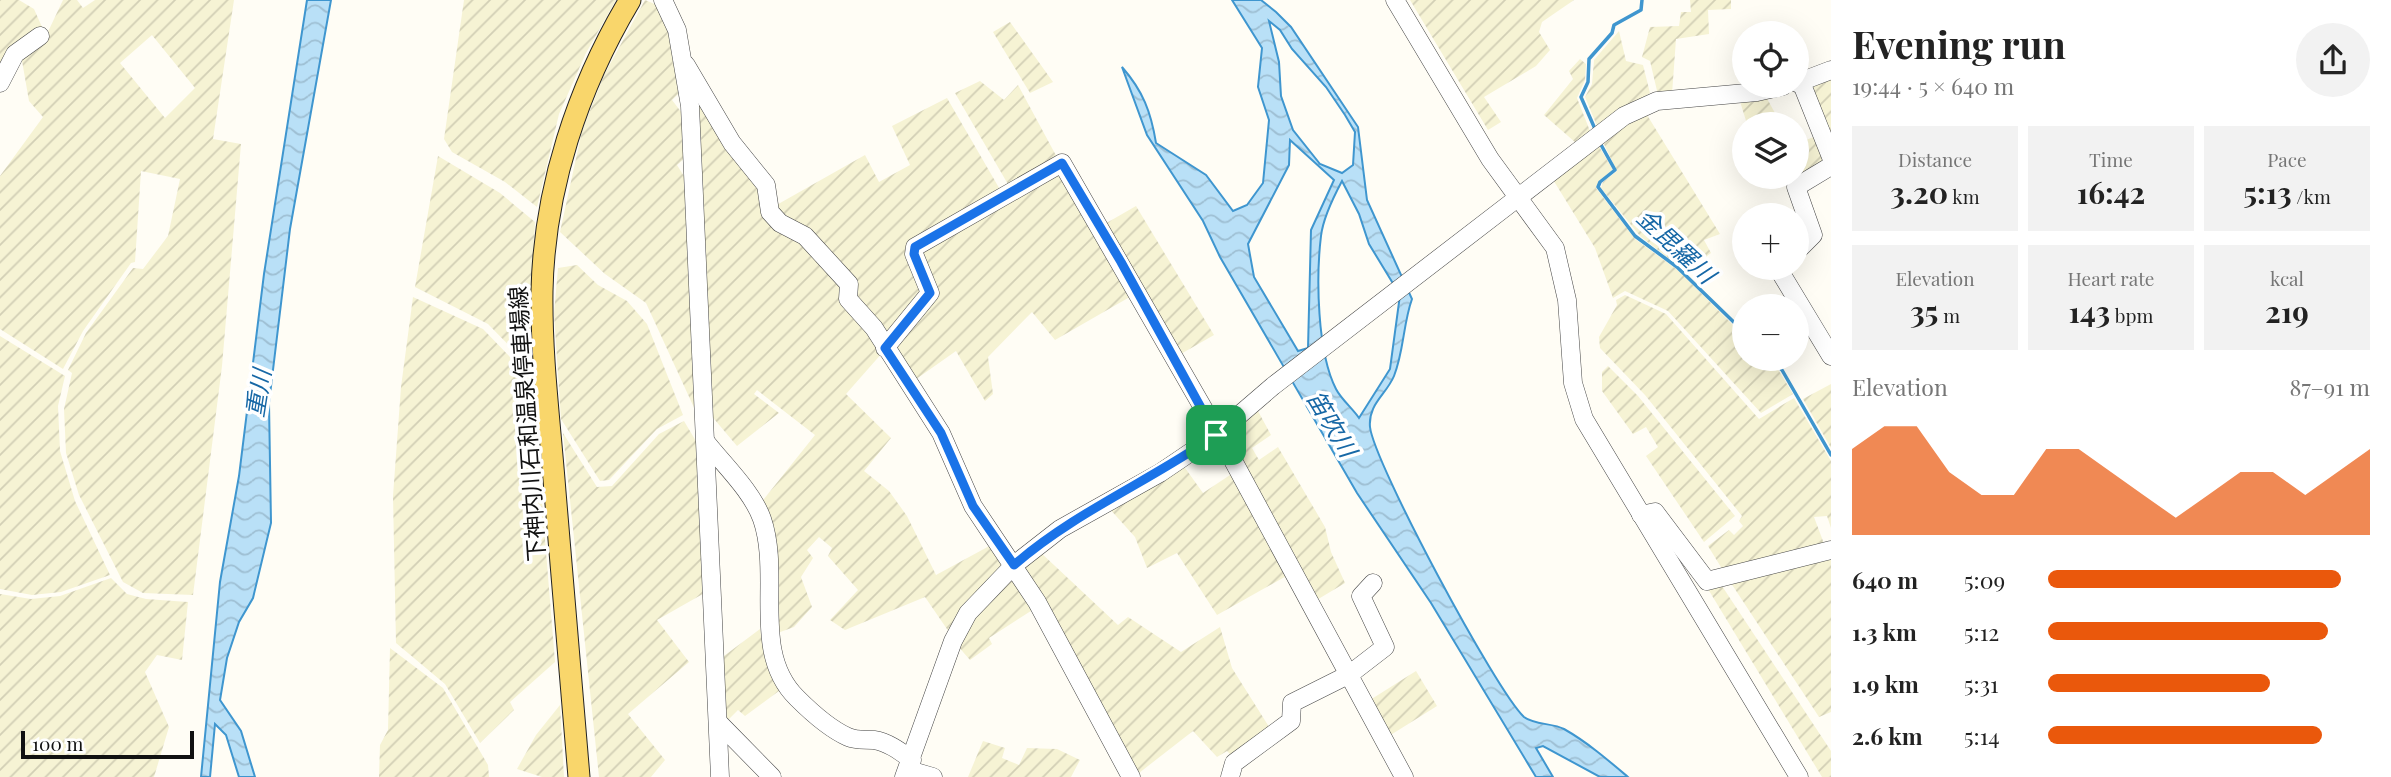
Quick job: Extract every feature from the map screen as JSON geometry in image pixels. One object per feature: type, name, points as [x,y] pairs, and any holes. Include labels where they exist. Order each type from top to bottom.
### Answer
[{"type":"main road","name":"下神内川石和温泉停車場線","points":[[579,777],[546,388],[542,289],[553,198],[564,153],[597,61],[630,0]]},
{"type":"street","points":[[663,0],[677,30],[686,65],[694,156],[720,777]]},
{"type":"street","points":[[1395,0],[1490,159],[1543,228],[1563,273],[1573,383],[1584,419],[1799,777]]},
{"type":"street","points":[[0,83],[15,54],[40,36]]},
{"type":"street","points":[[686,65],[732,144],[766,185],[770,212],[780,223],[805,236],[849,284],[848,299],[874,328],[941,433],[973,506],[1014,565],[1131,777]]},
{"type":"street","points":[[1809,78],[1831,70]]},
{"type":"street","points":[[908,769],[953,642],[968,613],[1014,565],[1060,528],[1160,473],[1216,435],[1273,386],[1624,116],[1657,101],[1732,94]]},
{"type":"street","points":[[1806,98],[1831,157]]},
{"type":"street","points":[[885,348],[930,293],[914,254],[915,247],[1062,163],[1121,262],[1350,674],[1404,777]]},
{"type":"street","points":[[1801,203],[1796,187],[1831,166]]},
{"type":"street","points":[[1785,280],[1831,356]]},
{"type":"street","points":[[706,442],[755,505],[763,520],[772,588],[769,638],[781,672],[795,696],[846,737],[883,743],[908,769],[933,777]]},
{"type":"street","points":[[1641,515],[1655,512],[1706,581],[1831,551]]},
{"type":"street","points":[[1230,777],[1234,763],[1291,721],[1292,703],[1350,674],[1385,647],[1361,597],[1373,583]]},
{"type":"street","points":[[718,722],[772,777]]},
{"type":"shaded area","points":[[0,0],[19,0],[34,9],[42,27],[13,50],[0,73]]},
{"type":"shaded area","points":[[63,0],[77,0],[83,8],[95,0],[234,0],[213,139],[241,144],[222,366],[193,595],[143,593],[123,582],[79,495],[66,453],[64,409],[72,373],[68,370],[86,333],[133,268],[143,269],[168,236],[180,179],[141,171],[135,262],[131,263],[83,331],[63,369],[0,329],[0,176],[43,117],[29,101],[21,55],[46,36]],"holes":[[[152,35],[195,88],[165,118],[120,63]]]},
{"type":"shaded area","points":[[464,0],[616,0],[586,53],[559,114],[537,207],[505,182],[452,152],[444,139]]},
{"type":"shaded area","points":[[645,0],[664,8],[685,87],[672,100],[688,121],[687,156],[677,165],[692,189],[696,412],[646,303],[605,274],[560,232],[582,131],[604,75]]},
{"type":"shaded area","points":[[1410,0],[1574,0],[1542,22],[1539,32],[1550,50],[1536,66],[1484,97],[1501,122],[1488,130]]},
{"type":"shaded area","points":[[1690,0],[1731,0],[1731,9],[1708,10],[1709,34],[1676,39],[1672,94],[1658,95],[1650,61],[1642,57],[1650,27],[1679,26],[1681,12],[1691,12]]},
{"type":"shaded area","points":[[1010,22],[1053,82],[1030,93],[993,32]]},
{"type":"shaded area","points":[[1619,31],[1626,61],[1643,65],[1650,93],[1597,126],[1585,97],[1592,84],[1594,60]]},
{"type":"shaded area","points":[[1580,59],[1586,64],[1585,80],[1577,98],[1590,131],[1576,143],[1544,115],[1573,79],[1569,71]]},
{"type":"shaded area","points":[[1831,75],[1831,138],[1809,88],[1809,86]]},
{"type":"shaded area","points":[[980,81],[1004,100],[1018,85],[1059,161],[1009,186],[955,93]]},
{"type":"shaded area","points":[[693,89],[762,187],[767,214],[805,241],[844,283],[883,352],[846,394],[891,438],[864,471],[889,491],[907,516],[936,575],[993,544],[1007,563],[949,632],[925,597],[845,630],[830,620],[858,590],[828,556],[832,548],[819,537],[807,550],[813,558],[801,577],[812,607],[794,627],[772,635],[760,504],[815,435],[757,390],[754,394],[779,413],[737,446],[709,413]]},
{"type":"shaded area","points":[[947,98],[1002,193],[911,245],[926,293],[888,340],[773,207],[865,155],[879,182],[910,165],[892,126]]},
{"type":"shaded area","points":[[1739,98],[1767,98],[1774,112],[1743,112]]},
{"type":"shaded area","points":[[1644,110],[1720,234],[1704,240],[1711,253],[1686,272],[1640,236],[1601,188],[1603,182],[1617,171],[1602,140]]},
{"type":"shaded area","points":[[1818,135],[1828,163],[1809,173],[1809,139]]},
{"type":"shaded area","points":[[1597,143],[1613,170],[1600,180],[1596,188],[1635,239],[1679,271],[1732,324],[1732,371],[1779,371],[1793,394],[1761,413],[1668,311],[1625,291],[1613,298],[1595,248],[1552,178]]},
{"type":"shaded area","points":[[438,156],[500,193],[535,222],[529,362],[524,361],[488,324],[415,287]]},
{"type":"shaded area","points":[[1060,168],[1135,294],[1055,340],[1032,312],[988,357],[993,394],[985,401],[956,351],[912,382],[890,347],[935,291],[918,252]]},
{"type":"shaded area","points":[[1136,206],[1214,335],[1179,355],[1103,225]]},
{"type":"shaded area","points":[[577,265],[598,285],[627,301],[647,324],[683,415],[657,429],[609,480],[600,481],[561,419],[554,314],[558,268]]},
{"type":"shaded area","points":[[1625,295],[1666,314],[1759,419],[1794,398],[1831,461],[1831,528],[1827,516],[1814,517],[1826,549],[1724,572],[1708,546],[1729,530],[1734,535],[1743,526],[1739,521],[1742,516],[1645,395],[1600,348],[1599,337],[1617,305],[1616,300]]},
{"type":"shaded area","points":[[413,297],[483,329],[532,380],[555,662],[510,702],[514,710],[480,743],[445,684],[396,643],[393,496],[401,387]]},
{"type":"shaded area","points":[[0,336],[65,376],[58,406],[60,451],[75,501],[110,575],[61,592],[32,595],[0,589]]},
{"type":"shaded area","points":[[1608,366],[1638,396],[1735,516],[1704,542],[1646,456],[1658,447],[1646,427],[1633,434],[1602,391],[1602,372]]},
{"type":"shaded area","points":[[1831,384],[1831,448],[1803,399]]},
{"type":"shaded area","points":[[1258,411],[1271,435],[1252,448],[1259,460],[1278,447],[1325,527],[1331,552],[1345,583],[1315,601],[1226,438]]},
{"type":"shaded area","points":[[684,421],[703,453],[708,591],[657,620],[689,662],[628,714],[665,760],[651,777],[599,777],[563,433],[597,487],[612,486],[659,434]]},
{"type":"shaded area","points":[[1183,465],[1203,493],[1233,473],[1290,574],[1217,615],[1177,553],[1147,568],[1135,537],[1108,507]]},
{"type":"shaded area","points":[[1039,551],[1118,625],[1128,617],[1181,652],[1220,627],[1232,668],[1271,730],[1234,758],[1227,751],[1217,757],[1193,731],[1139,773],[1100,710],[1021,568]]},
{"type":"shaded area","points":[[1831,556],[1831,712],[1819,717],[1729,580]]},
{"type":"shaded area","points":[[1013,574],[1034,609],[989,638],[992,644],[970,660],[957,645],[979,606]]},
{"type":"shaded area","points":[[111,578],[127,594],[146,599],[188,602],[182,660],[157,655],[145,672],[169,727],[154,777],[0,777],[0,594],[31,599],[60,596]]},
{"type":"shaded area","points":[[1720,583],[1831,751],[1831,777],[1822,777],[1708,589]]},
{"type":"shaded area","points":[[760,629],[763,647],[783,688],[745,716],[738,710],[725,723],[720,659]]},
{"type":"shaded area","points":[[390,648],[443,688],[488,765],[489,777],[379,777],[380,745],[388,730]]},
{"type":"shaded area","points":[[1416,671],[1437,706],[1389,736],[1370,700]]},
{"type":"shaded area","points":[[560,705],[564,777],[542,777],[517,769],[536,735]]},
{"type":"shaded area","points":[[983,741],[1005,748],[1002,758],[1019,765],[1027,748],[1057,749],[1080,760],[1071,777],[968,777]]},
{"type":"water","name":"重川","points":[[307,0],[331,0],[290,229],[269,403],[271,523],[253,598],[239,622],[227,658],[220,700],[241,731],[255,777],[239,777],[226,735],[215,724],[210,777],[201,777],[220,582],[239,476],[264,274]]},
{"type":"water","name":"笛吹川","points":[[1232,0],[1261,0],[1291,27],[1358,127],[1367,200],[1412,299],[1397,367],[1391,383],[1372,412],[1370,427],[1377,449],[1413,528],[1489,666],[1524,717],[1564,729],[1589,745],[1628,777],[1600,777],[1543,746],[1536,748],[1553,777],[1536,777],[1431,603],[1357,493],[1220,257],[1203,221],[1147,135],[1122,67],[1145,102],[1156,143],[1206,175],[1233,211],[1247,205],[1263,183],[1269,120],[1258,87],[1262,48]],"holes":[[[1269,21],[1280,30],[1292,49],[1326,87],[1355,132],[1353,165],[1342,173],[1320,164],[1293,130],[1281,96],[1279,62]],[[1290,140],[1334,180],[1311,230],[1308,348],[1298,351],[1254,277],[1248,244],[1289,165]],[[1342,181],[1359,214],[1369,244],[1400,295],[1390,369],[1359,418],[1338,393],[1325,355],[1319,272],[1321,236],[1326,215]]]},
{"type":"waterway","name":"金毘羅川","points":[[1595,129],[1581,97],[1588,82],[1589,59],[1612,33],[1614,25],[1641,10],[1642,0]]},
{"type":"waterway","name":"金毘羅川","points":[[1600,143],[1615,170],[1600,182],[1598,187],[1635,236],[1677,267],[1732,320]]},
{"type":"waterway","name":"金毘羅川","points":[[1783,371],[1831,455]]},
{"type":"route","points":[[1062,163],[1121,262],[1216,435],[1160,473],[1060,528],[1014,565],[973,506],[941,433],[885,348],[930,293],[914,254],[915,247],[1062,163]]}]
